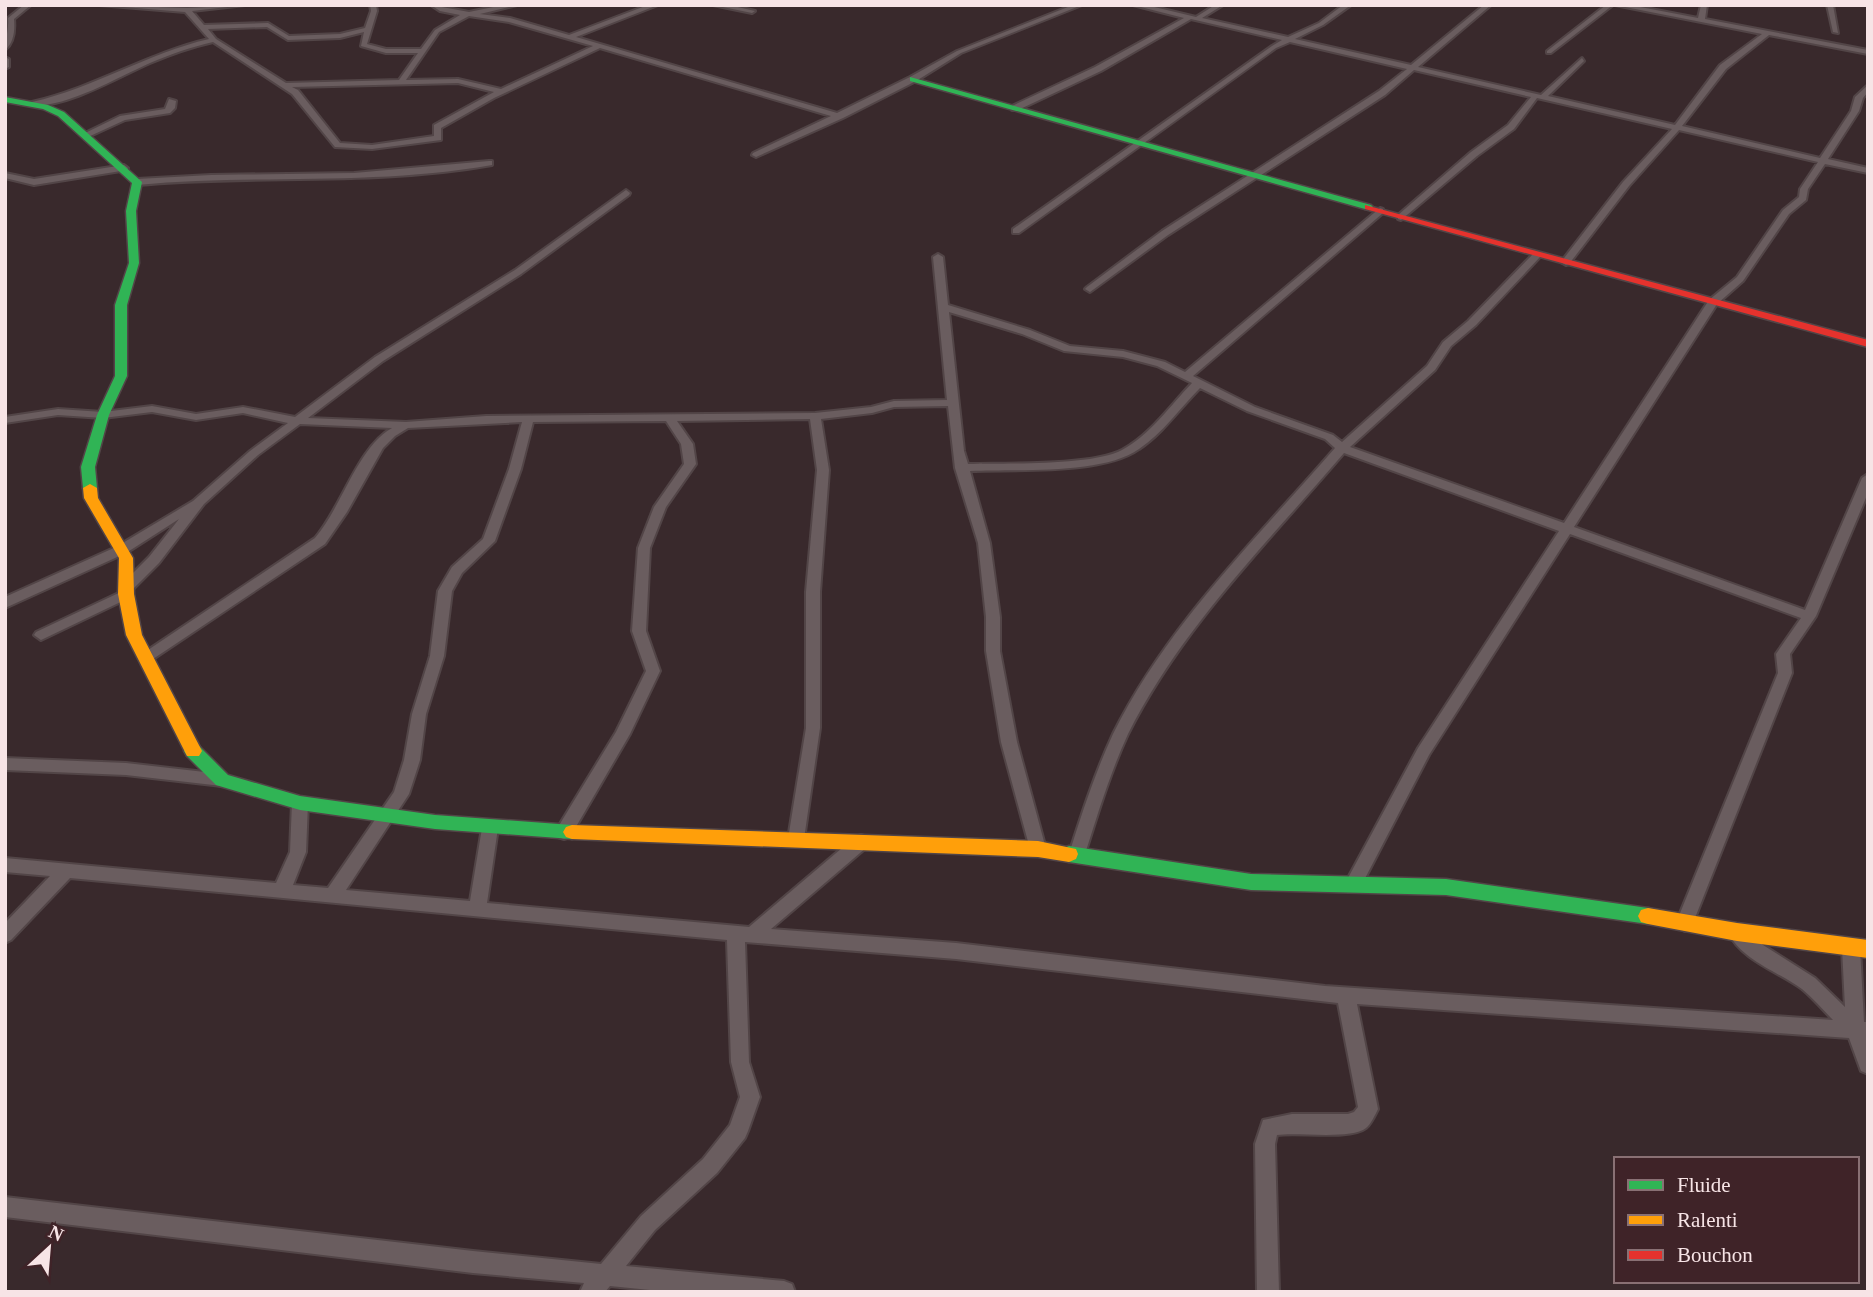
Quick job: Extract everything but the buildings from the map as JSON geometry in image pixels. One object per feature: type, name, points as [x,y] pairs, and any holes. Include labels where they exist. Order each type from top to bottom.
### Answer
[{"type":"street","points":[[5,48],[12,31],[11,18],[28,5]]},
{"type":"street","points":[[102,5],[190,8],[242,5]]},
{"type":"street","points":[[373,5],[374,11],[362,44],[389,51],[423,51]]},
{"type":"street","points":[[434,5],[438,10],[464,15],[502,18],[840,116]]},
{"type":"street","points":[[402,80],[437,31],[464,15],[514,5]]},
{"type":"street","points":[[570,37],[655,5]]},
{"type":"street","points":[[716,5],[752,11]]},
{"type":"street","points":[[756,156],[913,79],[959,52],[1079,5]]},
{"type":"street","points":[[1136,5],[1868,171]]},
{"type":"street","points":[[1015,108],[1098,69],[1220,5]]},
{"type":"street","points":[[1016,231],[1274,47],[1291,40],[1348,5]]},
{"type":"street","points":[[1090,289],[1252,175],[1382,93],[1488,5]]},
{"type":"street","points":[[1549,52],[1610,5]]},
{"type":"street","points":[[1618,5],[1868,52]]},
{"type":"street","points":[[1701,21],[1704,5]]},
{"type":"street","points":[[1830,5],[1836,32]]},
{"type":"street","points":[[190,8],[200,27],[214,40],[295,92],[334,141],[359,148],[438,138],[437,129],[440,124],[501,91],[554,69],[599,46]]},
{"type":"street","points":[[502,18],[504,8]]},
{"type":"street","points":[[5,13],[17,13]]},
{"type":"street","points":[[200,27],[268,25],[284,37],[292,38],[340,36],[368,29]]},
{"type":"street","points":[[1566,262],[1626,184],[1679,126],[1723,67],[1767,34]]},
{"type":"street","points":[[35,104],[58,100],[111,80],[160,54],[214,40]]},
{"type":"street","points":[[5,59],[5,67]]},
{"type":"street","points":[[1401,217],[1511,127],[1540,96],[1581,60]]},
{"type":"street","points":[[913,79],[1537,255],[1868,344]]},
{"type":"street","points":[[284,85],[402,80],[458,81],[501,91]]},
{"type":"street","points":[[1354,883],[1423,752],[1713,302],[1740,279],[1786,212],[1803,198],[1804,189],[1855,111],[1859,97],[1868,87]]},
{"type":"street","points":[[5,99],[35,104],[61,114],[137,182]]},
{"type":"street","points":[[85,135],[123,118],[167,111],[172,108],[172,101]]},
{"type":"street","points":[[137,182],[214,175],[288,178],[382,175],[447,165],[489,163]]},
{"type":"street","points":[[5,175],[34,182],[124,168]]},
{"type":"street","points":[[137,182],[131,211],[134,262],[120,318],[121,376],[103,415],[88,467],[91,498],[126,558],[127,590],[134,635],[195,754],[222,780]]},
{"type":"street","points":[[5,603],[121,550],[201,500],[254,453],[379,359],[518,272],[626,193]]},
{"type":"street","points":[[1187,375],[1380,211]]},
{"type":"street","points":[[1077,853],[1097,790],[1121,734],[1154,676],[1192,621],[1239,563],[1342,448],[1431,368],[1447,344],[1537,255]]},
{"type":"street","points":[[938,257],[961,468],[984,543],[993,617],[993,651],[1009,742],[1038,849]]},
{"type":"street","points":[[944,307],[1026,332],[1068,349],[1123,354],[1187,375],[1251,409],[1329,437],[1342,448],[1809,616]]},
{"type":"street","points":[[961,468],[1099,460],[1123,455],[1142,442],[1199,382]]},
{"type":"street","points":[[5,420],[58,412],[103,415],[152,409],[196,417],[243,410],[297,421],[406,425],[486,419],[814,416],[872,410],[894,404],[953,402]]},
{"type":"street","points":[[565,832],[622,734],[653,671],[639,631],[642,560],[660,507],[690,464],[687,444],[668,416]]},
{"type":"street","points":[[796,839],[813,728],[813,592],[823,470],[814,416]]},
{"type":"street","points":[[332,896],[401,794],[408,776],[417,722],[437,656],[445,591],[457,570],[489,541],[515,469],[528,419]]},
{"type":"street","points":[[147,658],[320,541],[333,528],[384,437],[406,425]]},
{"type":"street","points":[[1685,923],[1785,673],[1783,654],[1809,616],[1868,478]]},
{"type":"street","points":[[41,635],[127,590],[201,500]]},
{"type":"street","points":[[5,764],[126,769],[222,780],[300,803],[490,828],[1038,849],[1251,882],[1446,887],[1859,948],[1861,1030],[1868,1065]]},
{"type":"street","points":[[282,890],[298,852],[300,803]]},
{"type":"street","points":[[477,909],[490,828]]},
{"type":"street","points":[[591,1292],[648,1223],[710,1166],[738,1131],[750,1097],[740,1062],[744,935],[861,842]]},
{"type":"street","points":[[5,865],[744,935],[984,954],[1346,995],[1861,1030]]},
{"type":"street","points":[[5,935],[66,870]]},
{"type":"street","points":[[1737,932],[1757,951],[1809,984],[1861,1030]]},
{"type":"street","points":[[1268,1292],[1265,1144],[1270,1127],[1282,1124],[1337,1127],[1360,1121],[1368,1110],[1346,995]]},
{"type":"street","points":[[5,1206],[605,1275],[784,1292]]},
{"type":"traffic: fast","points":[[913,79],[1368,207]]},
{"type":"traffic: fast","points":[[5,99],[45,107],[61,114],[137,182],[131,211],[134,263],[121,305],[121,376],[103,415],[88,467],[90,488]]},
{"type":"traffic: fast","points":[[193,751],[222,780],[300,803],[435,822],[572,832]]},
{"type":"traffic: fast","points":[[1069,854],[1251,882],[1446,887],[1648,916]]},
{"type":"traffic: slow","points":[[90,488],[91,498],[126,558],[126,594],[134,635],[193,751]]},
{"type":"traffic: slow","points":[[572,832],[1038,849],[1069,854]]},
{"type":"traffic: slow","points":[[1648,916],[1737,932],[1868,949]]},
{"type":"traffic: jam","points":[[1368,207],[1868,344]]}]
